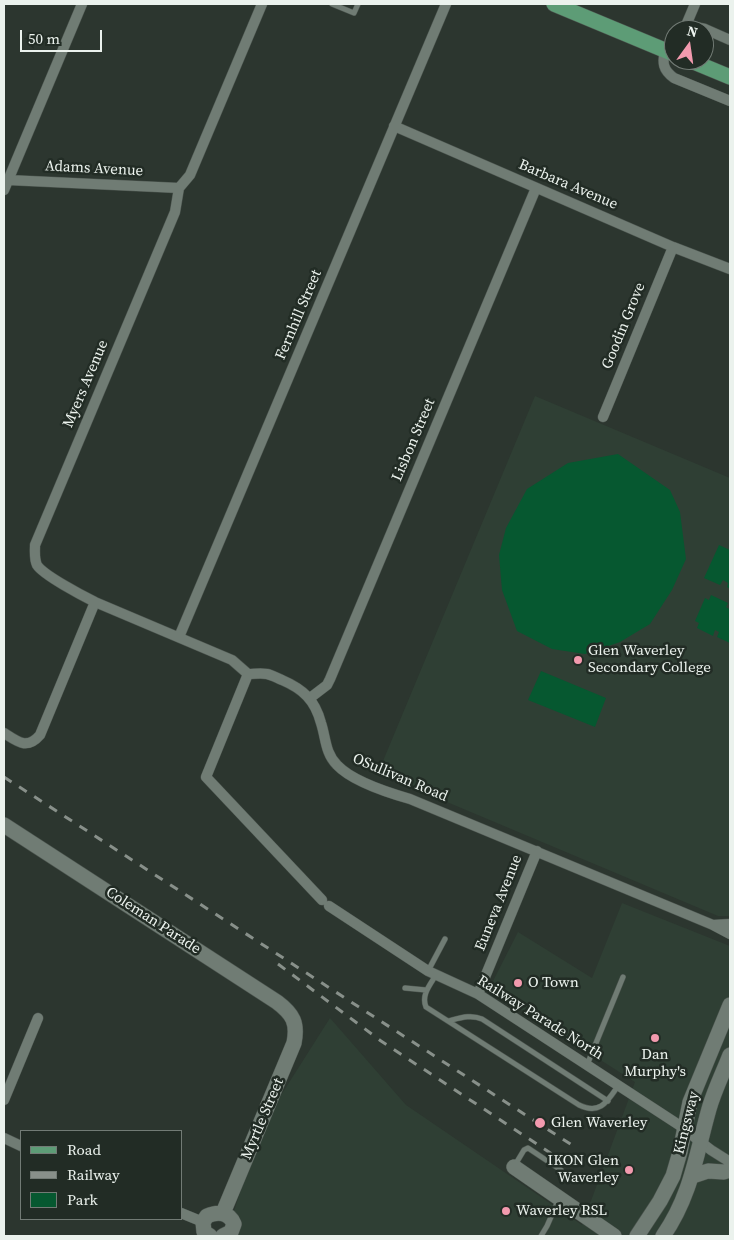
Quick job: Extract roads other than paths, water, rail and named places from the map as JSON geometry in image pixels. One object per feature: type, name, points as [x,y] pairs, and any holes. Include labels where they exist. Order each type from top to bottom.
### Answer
[{"type":"main road","points":[[554,4],[664,50]]},
{"type":"main road","points":[[713,70],[730,77]]},
{"type":"street","points":[[6,185],[82,4]]},
{"type":"street","name":"Myers Avenue","points":[[95,602],[75,593],[38,566],[35,558],[35,545],[175,212],[179,188],[190,175],[262,4]]},
{"type":"street","name":"Fernhill Street","points":[[179,638],[446,4]]},
{"type":"street","points":[[688,20],[695,4]]},
{"type":"street","points":[[714,33],[730,40]]},
{"type":"street","points":[[665,70],[674,78],[730,101]]},
{"type":"street","name":"Barbara Avenue","points":[[394,126],[673,247],[730,269]]},
{"type":"street","name":"Adams Avenue","points":[[6,185],[179,188]]},
{"type":"street","name":"Lisbon Street","points":[[310,698],[327,685],[330,679],[536,188]]},
{"type":"street","name":"Goodin Grove","points":[[603,417],[673,247]]},
{"type":"street","points":[[4,733],[17,742],[26,744],[34,742],[40,735],[95,602],[232,660],[248,674]]},
{"type":"street","name":"OSullivan Road","points":[[248,674],[268,674],[296,686],[310,698],[322,724],[325,745],[331,758],[345,772],[373,786],[410,799],[713,925],[730,934]]},
{"type":"street","name":"Railway Parade North","points":[[248,674],[206,777],[326,903],[432,973],[478,994],[684,1128],[730,1162]]},
{"type":"street","name":"Coleman Parade","points":[[4,825],[277,1002],[287,1010],[296,1024]]},
{"type":"street","name":"Euneva Avenue","points":[[478,994],[537,852]]},
{"type":"street","name":"OSullivan Road","points":[[713,925],[730,924]]},
{"type":"street","name":"Kingsway","points":[[637,1236],[660,1201],[673,1176],[691,1098],[730,1005]]},
{"type":"street","points":[[4,1100],[38,1018]]},
{"type":"street","name":"Myrtle Street","points":[[223,1214],[294,1043],[296,1024]]},
{"type":"street","name":"Kingsway","points":[[663,1236],[679,1210],[693,1176],[709,1108],[730,1055]]},
{"type":"street","points":[[4,1138],[20,1146]]},
{"type":"street","points":[[514,1167],[614,1236]]},
{"type":"street","points":[[693,1176],[708,1171],[724,1172],[730,1170]]},
{"type":"street","points":[[182,1214],[205,1232],[210,1215],[223,1214],[230,1217],[234,1222],[233,1234]]},
{"type":"lane","points":[[332,4],[354,13],[358,4]]},
{"type":"lane","points":[[445,939],[426,990],[424,1002],[426,1007],[579,1105],[596,1109],[608,1101],[618,1086]]},
{"type":"lane","points":[[587,1066],[623,977]]},
{"type":"lane","points":[[405,988],[426,990]]},
{"type":"lane","points":[[448,1021],[476,1016],[608,1101]]},
{"type":"lane","points":[[514,1167],[524,1150],[528,1148],[561,1170]]},
{"type":"lane","points":[[541,1236],[559,1198]]},
{"type":"railway","points":[[4,777],[578,1149]]},
{"type":"railway","points":[[278,964],[381,1041],[567,1164]]},
{"type":"place","name":"Glen Waverley Secondary College","points":[[578,660]]},
{"type":"place","name":"O Town","points":[[518,983]]},
{"type":"place","name":"Dan Murphy's","points":[[655,1038]]},
{"type":"place","name":"Glen Waverley","points":[[540,1123]]},
{"type":"place","name":"IKON Glen Waverley","points":[[629,1170]]},
{"type":"place","name":"Waverley RSL","points":[[506,1211]]}]
